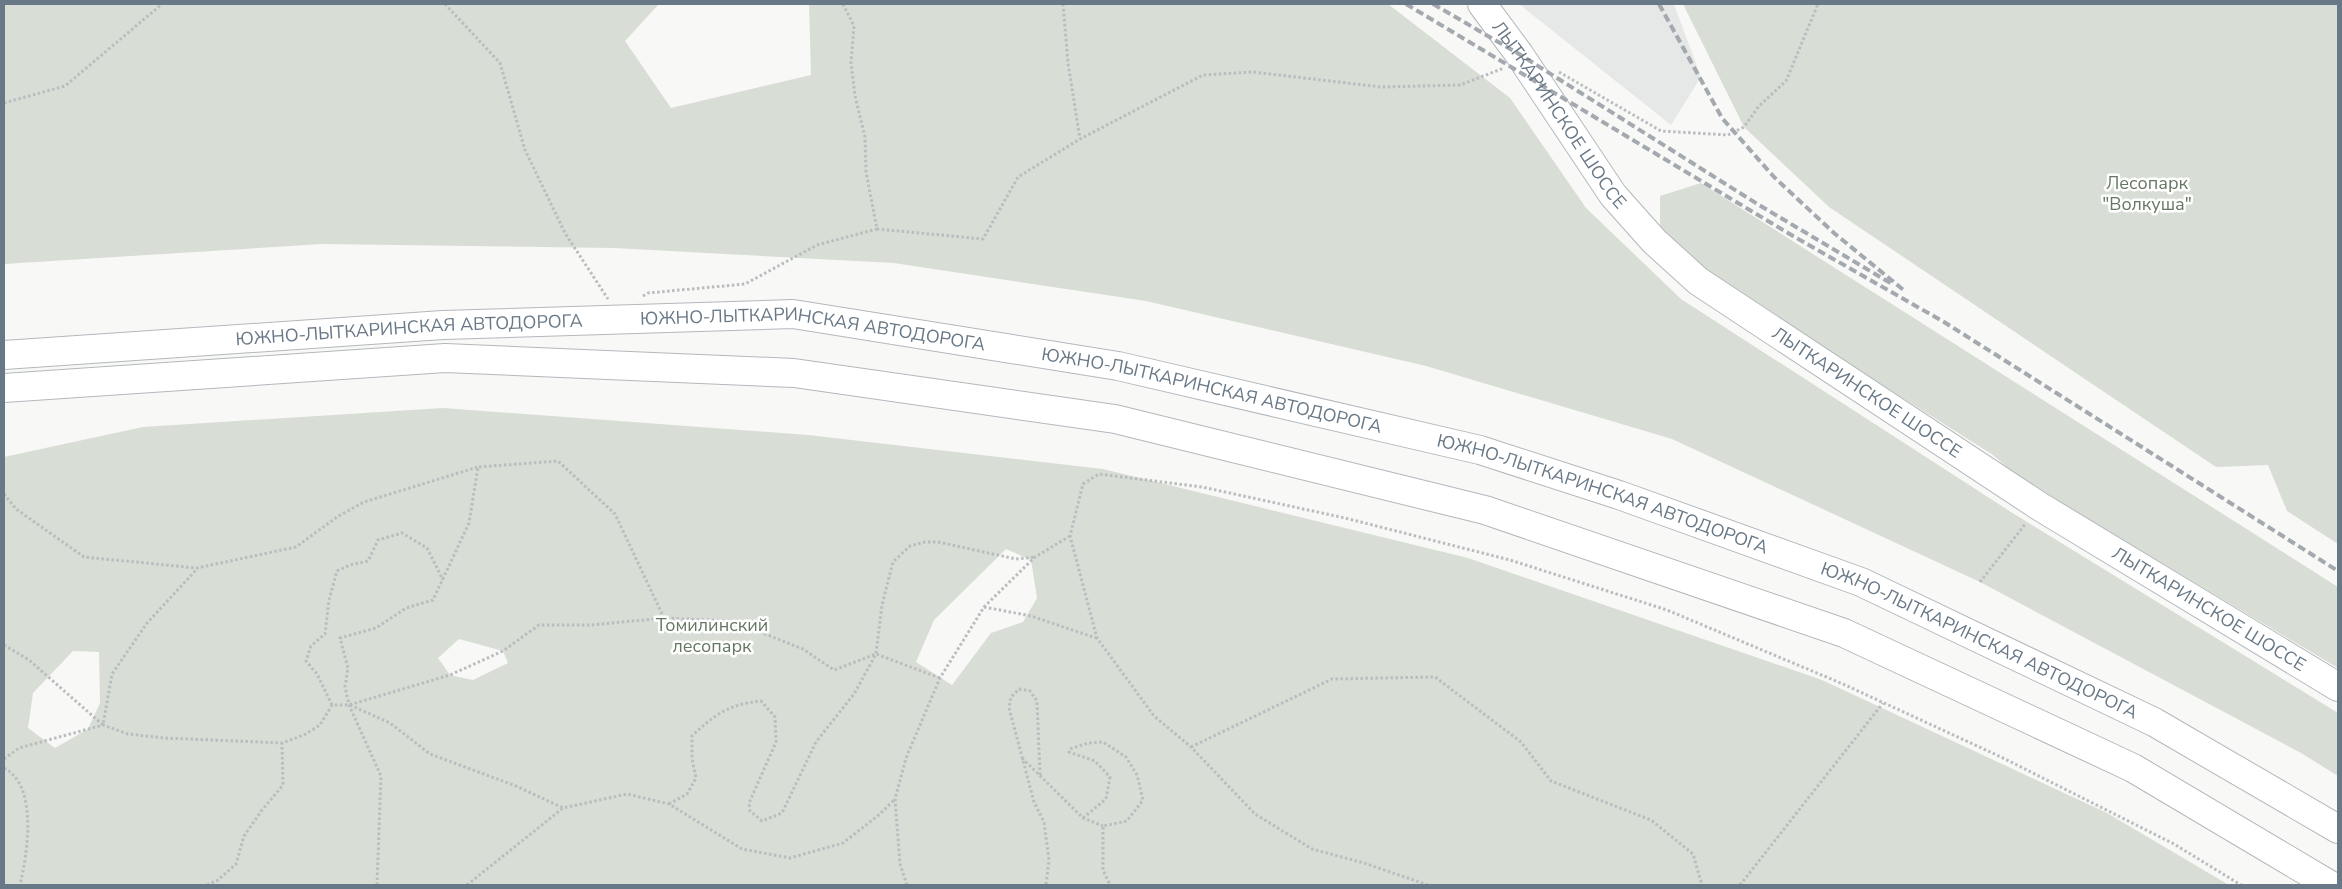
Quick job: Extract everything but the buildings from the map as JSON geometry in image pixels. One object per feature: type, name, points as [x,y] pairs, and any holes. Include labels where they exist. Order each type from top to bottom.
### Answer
[{"type":"main road","name":"ЛЫТКАРИНСКОЕ ШОССЕ","points":[[1482,4],[1524,61],[1613,195],[1654,241],[1698,281],[2038,506],[2338,687]]},
{"type":"main road","name":"ЮЖНО-ЛЫТКАРИНСКАЯ АВТОДОРОГА","points":[[4,355],[443,325],[793,314],[1118,366],[1480,450],[1620,495],[1861,582],[2154,722],[2338,829]]},
{"type":"main road","name":"ЮЖНО-ЛЫТКАРИНСКАЯ АВТОДОРОГА","points":[[4,388],[445,358],[794,373],[1115,419],[1485,510],[1844,633],[2133,768],[2330,885]]},
{"type":"path","points":[[4,103],[65,86],[162,4]]},
{"type":"path","points":[[445,4],[500,63],[525,150],[565,233],[612,304]]},
{"type":"path","points":[[843,4],[854,26],[851,62],[855,96],[865,137],[866,172],[877,229]]},
{"type":"path","points":[[1063,4],[1068,63],[1080,139]]},
{"type":"path","points":[[1552,68],[1661,131],[1728,136],[1744,127],[1759,106],[1786,81],[1818,4]]},
{"type":"path","points":[[640,298],[648,293],[745,284],[817,245],[877,229],[983,239],[1018,177],[1080,139],[1203,75],[1253,72],[1382,87],[1460,85],[1524,61]]},
{"type":"path","points":[[4,494],[16,509],[84,557],[197,568],[296,547],[337,517],[364,502],[478,467],[558,461],[615,514],[664,618]]},
{"type":"path","points":[[377,885],[382,776],[349,705],[345,687],[348,668],[340,638],[376,628],[406,608],[432,600],[444,580],[469,523],[478,467]]},
{"type":"path","points":[[1428,885],[1364,863],[1312,849],[1255,814],[1191,747],[1154,716],[1096,638],[1070,536],[1083,484],[1098,474],[1202,487],[1345,518],[1519,563],[1667,610],[1883,703],[2000,757],[2174,844],[2241,885]]},
{"type":"path","points":[[1980,582],[2038,506]]},
{"type":"path","points":[[332,705],[317,674],[306,661],[311,646],[325,634],[329,600],[337,571],[350,565],[368,561],[378,540],[402,533],[427,548],[444,580]]},
{"type":"path","points":[[907,885],[900,864],[895,799],[906,758],[940,678],[984,607],[1035,557],[1070,536]]},
{"type":"path","points":[[669,804],[687,794],[696,778],[692,759],[692,736],[717,714],[740,703],[761,701],[775,718],[776,742],[749,802],[750,811],[762,821],[782,813],[816,742],[854,694],[876,654],[882,605],[893,562],[910,546],[925,542],[938,542],[1016,559],[1035,557]]},
{"type":"path","points":[[103,725],[112,674],[147,623],[197,568]]},
{"type":"path","points":[[984,607],[1031,616],[1096,638]]},
{"type":"path","points":[[332,705],[349,705],[450,675],[503,651],[539,625],[591,625],[664,618],[732,621],[804,649],[834,670],[876,654],[940,678]]},
{"type":"path","points":[[4,645],[29,660],[103,725],[128,734],[164,738],[282,743],[304,736],[320,725],[332,705]]},
{"type":"path","points":[[1191,747],[1332,679],[1435,677],[1521,742],[1551,781],[1650,820],[1693,854],[1702,885]]},
{"type":"path","points":[[1040,775],[1037,701],[1030,691],[1019,689],[1010,697],[1008,708],[1034,802],[1044,822],[1048,860],[1046,885]]},
{"type":"path","points":[[1740,885],[1883,703]]},
{"type":"path","points":[[349,705],[390,723],[430,754],[516,786],[563,808]]},
{"type":"path","points":[[4,759],[19,748],[103,725]]},
{"type":"path","points":[[1022,758],[1084,818],[1103,826],[1127,821],[1143,800],[1137,775],[1126,757],[1103,742],[1070,749],[1069,752],[1095,761],[1110,777],[1106,799],[1084,818]]},
{"type":"path","points":[[207,885],[218,880],[236,864],[244,836],[283,785],[282,743]]},
{"type":"path","points":[[4,768],[10,772],[22,790],[28,825],[26,855],[20,885]]},
{"type":"path","points":[[467,885],[563,808],[627,794],[669,804],[742,849],[790,858],[843,843],[880,814],[895,799]]},
{"type":"path","points":[[1103,826],[1103,870],[1110,885]]},
{"type":"shaded area","points":[[1519,4],[1674,4],[1701,77],[1671,125]]},
{"type":"green space","points":[[4,4],[659,4],[625,41],[671,108],[811,75],[809,4],[1388,4],[1510,98],[1586,208],[1681,299],[2011,512],[2338,713],[2338,776],[2301,753],[1980,582],[1672,439],[1426,366],[1146,301],[894,263],[614,248],[322,244],[4,264]]},
{"type":"green space","name":"Лесопарк \"Волкуша\"","points":[[1683,4],[2338,4],[2338,544],[2287,511],[2268,465],[2216,467],[1829,207],[1744,127]]},
{"type":"green space","points":[[1701,183],[2338,587],[2338,668],[2019,478],[1993,455],[1702,271],[1660,226],[1660,196]]},
{"type":"green space","name":"Томилинский лесопарк","points":[[443,408],[808,435],[1103,469],[1468,558],[1822,680],[2107,813],[2229,885],[4,885],[4,457],[143,427]],"holes":[[[1006,549],[1031,560],[1037,598],[1023,622],[991,633],[952,685],[916,662],[934,620]],[[459,639],[503,651],[508,663],[473,680],[450,675],[438,658]],[[73,651],[99,652],[100,703],[88,729],[55,748],[28,728],[33,693]]]},
{"type":"railway","points":[[1406,4],[1793,236],[1944,322],[2338,571]]},
{"type":"railway","points":[[1433,4],[1519,54],[1759,205],[1892,284]]},
{"type":"railway","points":[[1659,4],[1722,118],[1774,177],[1834,233],[1906,292]]}]
